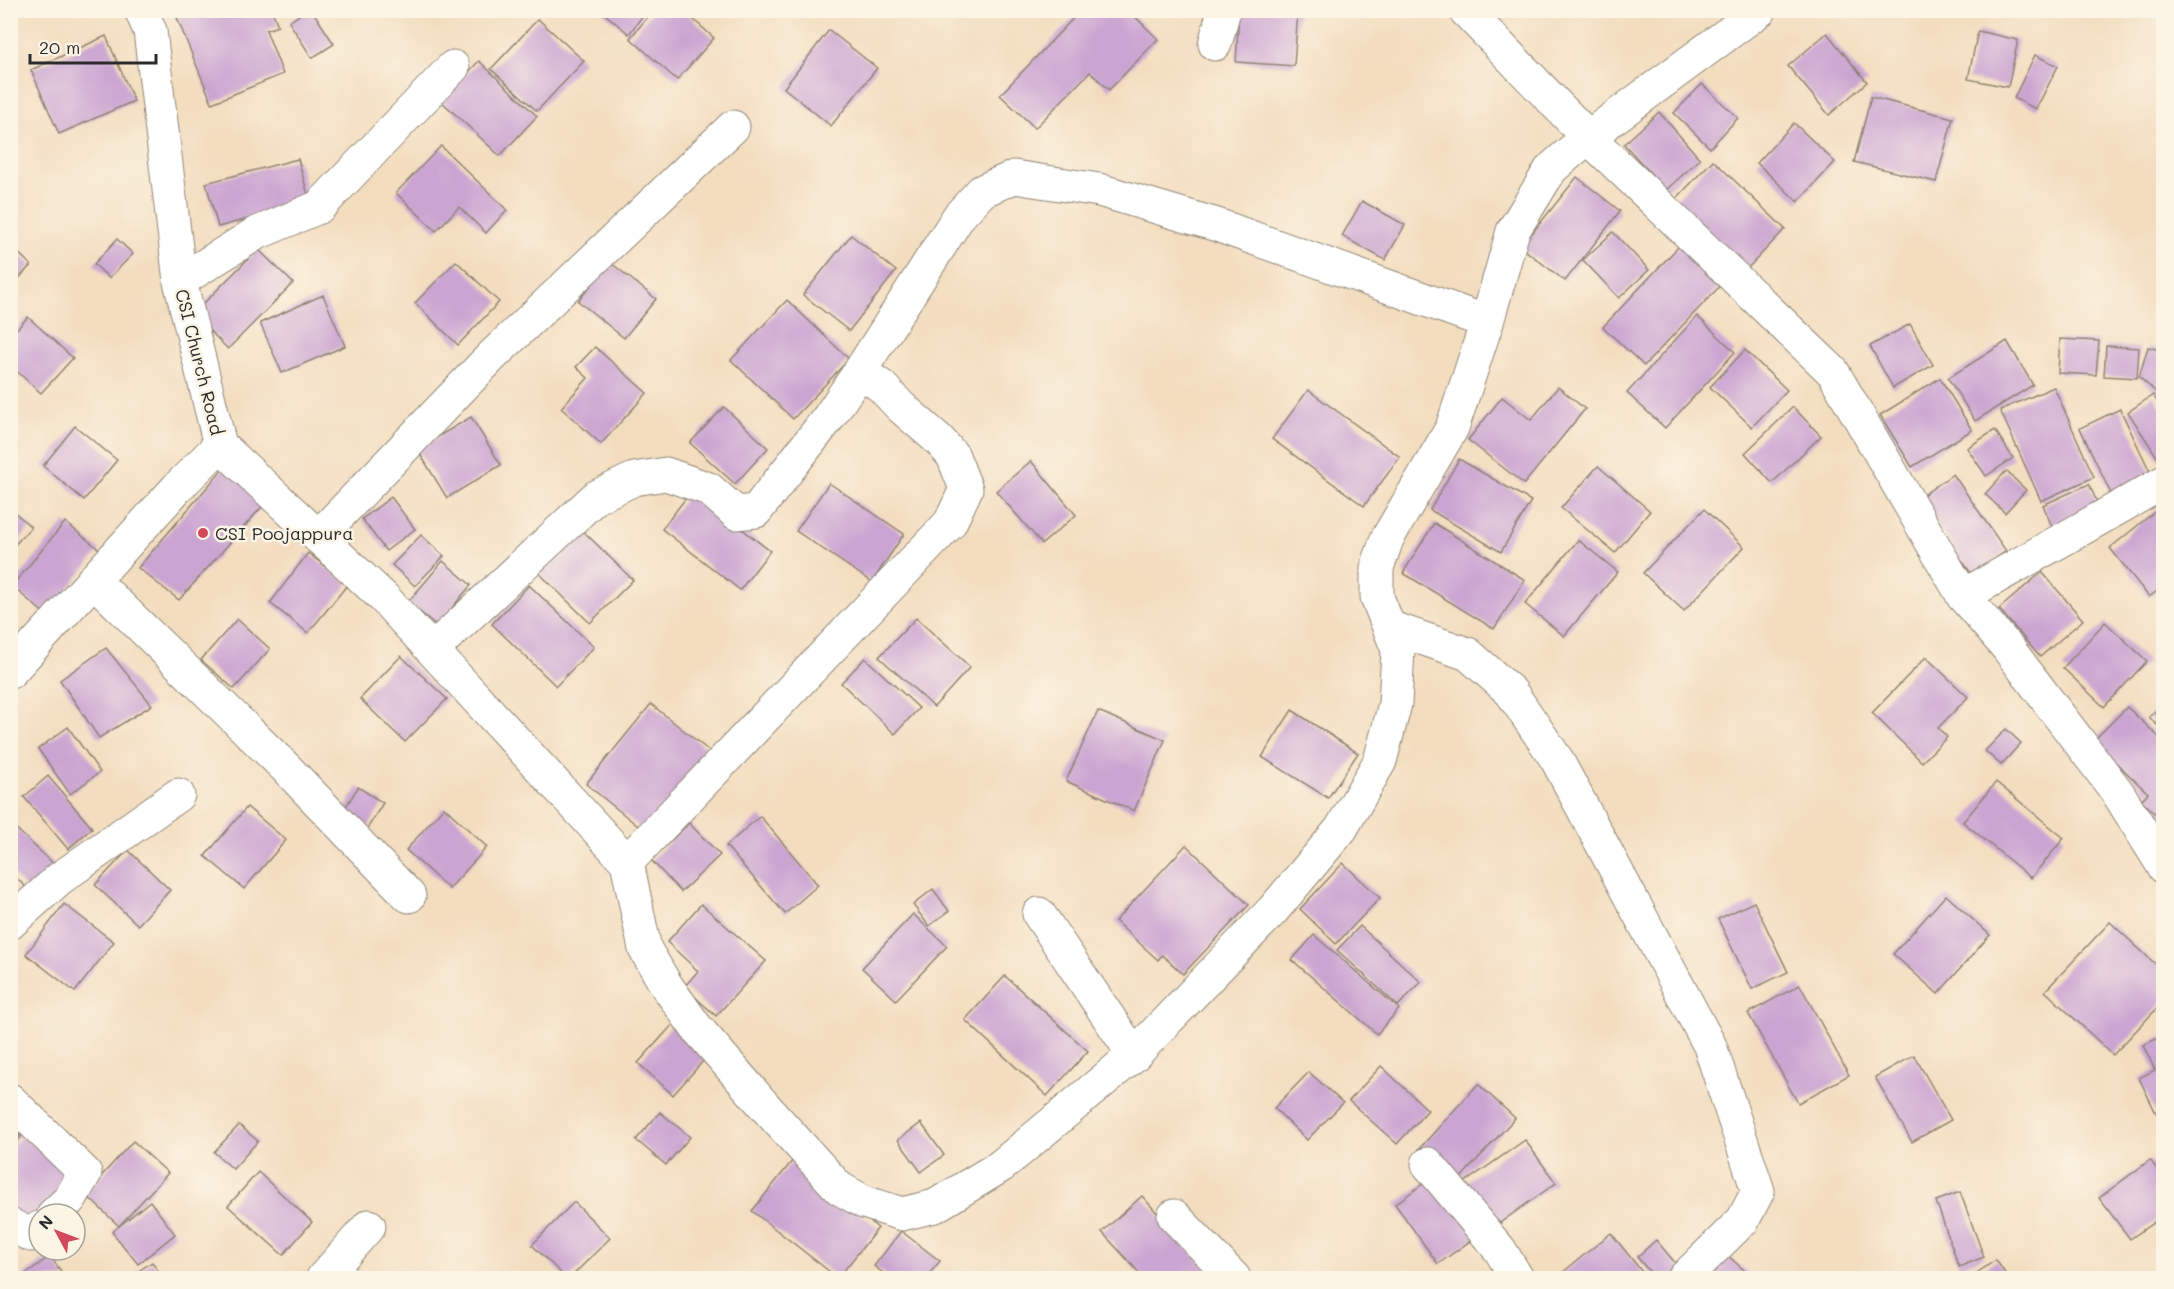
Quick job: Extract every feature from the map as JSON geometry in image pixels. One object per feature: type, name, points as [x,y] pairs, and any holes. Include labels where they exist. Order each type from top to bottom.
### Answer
[{"type":"street","name":"CSI Church Road","points":[[10,672],[177,488],[220,445],[180,281],[150,31],[141,10]]},
{"type":"street","points":[[1215,44],[1224,10]]},
{"type":"street","points":[[1466,10],[1588,137],[1833,372],[1963,596],[2007,647],[2118,793],[2163,867]]},
{"type":"street","points":[[220,445],[384,598],[627,862],[645,949],[666,985],[696,1026],[776,1120],[839,1188],[864,1202],[902,1214],[935,1206],[1001,1166],[1134,1055],[1273,910],[1341,830],[1380,761],[1395,704],[1398,650],[1377,597],[1377,568],[1387,539],[1452,428],[1487,322],[1513,231],[1551,169],[1588,137],[1760,10]]},
{"type":"street","points":[[180,281],[255,234],[319,207],[453,67]]},
{"type":"street","points":[[318,537],[490,358],[733,127]]},
{"type":"street","points":[[432,650],[596,497],[634,479],[666,474],[709,489],[736,513],[756,511],[829,417],[959,216],[982,191],[1014,177],[1099,190],[1217,225],[1487,322]]},
{"type":"street","points":[[627,862],[950,523],[966,489],[953,456],[927,428],[901,407],[881,386],[860,371]]},
{"type":"street","points":[[1963,596],[2163,482]]},
{"type":"street","points":[[93,580],[286,768],[409,897]]},
{"type":"street","points":[[1389,627],[1467,654],[1511,693],[1557,760],[1710,1046],[1758,1191],[1743,1220],[1684,1278]]},
{"type":"street","points":[[10,923],[59,879],[178,795]]},
{"type":"street","points":[[1039,914],[1134,1055]]},
{"type":"street","points":[[10,1100],[85,1173],[67,1202]]},
{"type":"street","points":[[1428,1164],[1500,1250],[1517,1278]]},
{"type":"street","points":[[1174,1216],[1234,1278]]},
{"type":"street","points":[[10,1224],[27,1233]]},
{"type":"street","points":[[323,1278],[369,1226]]},
{"type":"building","points":[[195,10],[272,10],[278,26],[266,30],[283,74],[212,103],[177,18]]},
{"type":"building","points":[[307,10],[312,10],[334,44],[312,58],[289,22]]},
{"type":"building","points":[[600,10],[647,10],[629,34]]},
{"type":"building","points":[[654,10],[683,10],[714,38],[677,80],[630,38]]},
{"type":"building","points":[[1081,10],[1128,10],[1158,39],[1109,90],[1090,72],[1035,128],[1000,95]]},
{"type":"building","points":[[1239,10],[1298,10],[1294,66],[1236,62]]},
{"type":"building","points":[[538,19],[584,61],[537,111],[491,69]]},
{"type":"building","points":[[829,30],[877,68],[831,126],[784,88]]},
{"type":"building","points":[[1978,31],[2018,40],[2008,87],[1968,79]]},
{"type":"building","points":[[1827,33],[1867,82],[1829,115],[1788,66]]},
{"type":"building","points":[[106,36],[134,101],[59,134],[31,70]]},
{"type":"building","points":[[2035,55],[2058,66],[2036,109],[2014,98]]},
{"type":"building","points":[[479,61],[537,116],[500,156],[441,101]]},
{"type":"building","points":[[1702,84],[1738,118],[1710,148],[1674,113]]},
{"type":"building","points":[[1871,97],[1953,118],[1936,182],[1854,162]]},
{"type":"building","points":[[1659,112],[1700,159],[1666,190],[1624,144]]},
{"type":"building","points":[[1794,123],[1835,162],[1798,202],[1757,163]]},
{"type":"building","points":[[441,146],[507,210],[486,233],[459,207],[436,231],[396,193]]},
{"type":"building","points":[[298,159],[310,202],[218,227],[206,183]]},
{"type":"building","points":[[1713,160],[1785,229],[1747,269],[1675,200]]},
{"type":"building","points":[[1577,177],[1620,211],[1565,281],[1521,247]]},
{"type":"building","points":[[1362,201],[1405,225],[1385,260],[1342,236]]},
{"type":"building","points":[[1613,232],[1649,270],[1619,298],[1583,260]]},
{"type":"building","points":[[851,235],[896,271],[849,331],[803,295]]},
{"type":"building","points":[[117,239],[133,254],[109,278],[94,264]]},
{"type":"building","points":[[10,245],[31,265],[10,288]]},
{"type":"building","points":[[1679,246],[1720,286],[1644,366],[1603,327]]},
{"type":"building","points":[[258,249],[293,283],[228,349],[193,314]]},
{"type":"building","points":[[456,261],[499,302],[458,345],[415,303]]},
{"type":"building","points":[[610,262],[656,299],[624,338],[578,301]]},
{"type":"building","points":[[323,295],[345,346],[282,373],[260,323]]},
{"type":"building","points":[[787,300],[849,359],[793,419],[731,360]]},
{"type":"building","points":[[1697,316],[1735,352],[1665,428],[1627,393]]},
{"type":"building","points":[[28,317],[73,358],[41,393],[10,365],[10,336]]},
{"type":"building","points":[[1910,324],[1933,365],[1893,388],[1870,346]]},
{"type":"building","points":[[2060,339],[2099,341],[2096,375],[2058,373]]},
{"type":"building","points":[[2007,341],[2033,385],[1975,421],[1948,378]]},
{"type":"building","points":[[2106,346],[2139,348],[2137,378],[2104,376]]},
{"type":"building","points":[[595,347],[647,393],[601,444],[561,408],[588,378],[576,367]]},
{"type":"building","points":[[2148,347],[2164,351],[2164,399],[2139,377]]},
{"type":"building","points":[[1745,350],[1787,390],[1752,427],[1710,387]]},
{"type":"building","points":[[1940,378],[1972,430],[1912,467],[1880,415]]},
{"type":"building","points":[[1558,387],[1585,409],[1524,484],[1468,440],[1502,397],[1531,420]]},
{"type":"building","points":[[2054,387],[2094,477],[2041,501],[2000,410]]},
{"type":"building","points":[[1308,390],[1400,457],[1364,506],[1272,439]]},
{"type":"building","points":[[2153,395],[2164,411],[2164,457],[2159,460],[2128,412]]},
{"type":"building","points":[[724,407],[768,448],[735,484],[690,443]]},
{"type":"building","points":[[1793,407],[1821,436],[1772,483],[1745,453]]},
{"type":"building","points":[[2120,409],[2153,478],[2113,498],[2080,428]]},
{"type":"building","points":[[471,417],[501,465],[447,498],[417,449]]},
{"type":"building","points":[[75,426],[117,460],[84,500],[43,466]]},
{"type":"building","points":[[1995,430],[2013,458],[1986,476],[1967,448]]},
{"type":"building","points":[[1459,459],[1531,501],[1501,552],[1430,510]]},
{"type":"building","points":[[1031,461],[1076,515],[1042,544],[996,491]]},
{"type":"building","name":"CSI Poojappura","points":[[226,465],[267,501],[179,600],[138,568]]},
{"type":"building","points":[[1598,466],[1650,511],[1615,553],[1561,508]]},
{"type":"building","points":[[2006,471],[2026,490],[2005,513],[1985,494]]},
{"type":"building","points":[[1953,474],[2006,551],[1972,575],[1919,498]]},
{"type":"building","points":[[829,483],[904,534],[872,582],[796,531]]},
{"type":"building","points":[[2089,484],[2100,509],[2053,529],[2043,505]]},
{"type":"building","points":[[692,490],[770,551],[740,590],[662,529]]},
{"type":"building","points":[[391,497],[415,529],[386,551],[362,519]]},
{"type":"building","points":[[2164,504],[2164,586],[2149,597],[2110,548]]},
{"type":"building","points":[[10,508],[31,527],[10,550]]},
{"type":"building","points":[[1704,509],[1744,547],[1684,611],[1643,573]]},
{"type":"building","points":[[65,522],[100,550],[46,615],[12,586]]},
{"type":"building","points":[[1434,523],[1525,580],[1494,629],[1403,573]]},
{"type":"building","points":[[581,529],[633,580],[590,623],[538,572]]},
{"type":"building","points":[[421,535],[444,556],[415,586],[392,565]]},
{"type":"building","points":[[1578,540],[1618,572],[1564,636],[1525,604]]},
{"type":"building","points":[[308,553],[348,584],[308,633],[270,603]]},
{"type":"building","points":[[443,561],[471,585],[437,626],[408,602]]},
{"type":"building","points":[[2042,572],[2083,620],[2040,657],[1999,609]]},
{"type":"building","points":[[529,585],[594,647],[556,686],[492,624]]},
{"type":"building","points":[[916,618],[970,667],[934,707],[879,657]]},
{"type":"building","points":[[237,619],[270,649],[234,689],[201,660]]},
{"type":"building","points":[[2105,622],[2147,661],[2104,707],[2063,668]]},
{"type":"building","points":[[106,648],[152,705],[99,738],[60,680]]},
{"type":"building","points":[[401,656],[447,699],[405,742],[360,699]]},
{"type":"building","points":[[1926,657],[1968,697],[1938,728],[1947,737],[1922,762],[1872,713]]},
{"type":"building","points":[[865,658],[919,708],[895,734],[841,683]]},
{"type":"building","points":[[2164,703],[2164,732],[2149,717]]},
{"type":"building","points":[[651,704],[713,754],[648,834],[586,784]]},
{"type":"building","points":[[2127,707],[2164,742],[2164,822],[2141,800],[2148,793],[2093,741]]},
{"type":"building","points":[[1292,710],[1358,753],[1328,798],[1262,757]]},
{"type":"building","points":[[1098,711],[1165,740],[1134,811],[1066,781]]},
{"type":"building","points":[[68,727],[100,772],[70,794],[38,749]]},
{"type":"building","points":[[2006,729],[2021,743],[2001,765],[1985,751]]},
{"type":"building","points":[[48,776],[92,828],[68,849],[24,797]]},
{"type":"building","points":[[1996,782],[2064,838],[2031,878],[1963,822]]},
{"type":"building","points":[[358,787],[383,803],[367,829],[342,813]]},
{"type":"building","points":[[247,807],[286,840],[244,889],[205,856]]},
{"type":"building","points":[[444,807],[487,847],[449,889],[406,850]]},
{"type":"building","points":[[760,816],[818,885],[785,914],[726,846]]},
{"type":"building","points":[[10,823],[56,866],[31,892],[10,872]]},
{"type":"building","points":[[689,823],[720,855],[681,892],[651,860]]},
{"type":"building","points":[[1186,845],[1249,905],[1183,974],[1162,955],[1158,960],[1115,921]]},
{"type":"building","points":[[128,850],[170,890],[138,925],[95,885]]},
{"type":"building","points":[[1343,863],[1380,898],[1336,944],[1300,909]]},
{"type":"building","points":[[933,889],[949,911],[929,926],[913,905]]},
{"type":"building","points":[[1946,895],[1990,935],[1938,994],[1893,954]]},
{"type":"building","points":[[1754,902],[1788,972],[1752,989],[1718,919]]},
{"type":"building","points":[[64,904],[114,942],[75,992],[26,954]]},
{"type":"building","points":[[701,904],[766,961],[716,1016],[684,987],[698,971],[667,942]]},
{"type":"building","points":[[913,914],[947,946],[896,1000],[862,968]]},
{"type":"building","points":[[2110,922],[2164,972],[2164,1001],[2113,1055],[2045,991]]},
{"type":"building","points":[[1360,926],[1421,982],[1398,1006],[1337,950]]},
{"type":"building","points":[[1314,935],[1399,1009],[1377,1034],[1292,960]]},
{"type":"building","points":[[1005,976],[1088,1051],[1047,1096],[965,1020]]},
{"type":"building","points":[[1800,985],[1849,1075],[1798,1103],[1748,1013]]},
{"type":"building","points":[[676,1021],[711,1052],[673,1095],[638,1063]]},
{"type":"building","points":[[2164,1035],[2164,1109],[2156,1113],[2139,1078],[2155,1070],[2143,1045]]},
{"type":"building","points":[[1914,1055],[1951,1120],[1912,1142],[1875,1077]]},
{"type":"building","points":[[1381,1066],[1428,1110],[1397,1144],[1349,1101]]},
{"type":"building","points":[[1309,1072],[1343,1103],[1307,1140],[1274,1108]]},
{"type":"building","points":[[1478,1084],[1515,1118],[1456,1183],[1419,1149]]},
{"type":"building","points":[[660,1112],[690,1137],[666,1165],[636,1140]]},
{"type":"building","points":[[921,1123],[944,1155],[921,1172],[898,1140]]},
{"type":"building","points":[[10,1125],[20,1135],[10,1145]]},
{"type":"building","points":[[239,1125],[258,1141],[233,1169],[214,1152]]},
{"type":"building","points":[[28,1130],[76,1176],[51,1202],[27,1202],[27,1225],[10,1208],[10,1148]]},
{"type":"building","points":[[1525,1140],[1556,1183],[1494,1227],[1464,1183]]},
{"type":"building","points":[[133,1141],[168,1173],[119,1226],[85,1194]]},
{"type":"building","points":[[793,1160],[878,1228],[838,1278],[752,1211]]},
{"type":"building","points":[[2150,1160],[2164,1178],[2164,1215],[2130,1239],[2099,1198]]},
{"type":"building","points":[[258,1172],[312,1222],[283,1255],[228,1206]]},
{"type":"building","points":[[1434,1176],[1477,1236],[1438,1264],[1395,1204]]},
{"type":"building","points":[[1960,1192],[1984,1257],[1959,1267],[1936,1201]]},
{"type":"building","points":[[1142,1196],[1215,1278],[1144,1278],[1102,1232]]},
{"type":"building","points":[[150,1201],[175,1234],[138,1264],[112,1232]]},
{"type":"building","points":[[574,1202],[610,1238],[570,1278],[566,1278],[532,1245]]},
{"type":"building","points":[[901,1231],[940,1261],[926,1278],[890,1278],[874,1266]]},
{"type":"building","points":[[1611,1233],[1647,1278],[1566,1278],[1562,1273]]},
{"type":"building","points":[[1656,1240],[1682,1271],[1674,1278],[1655,1278],[1637,1257]]},
{"type":"building","points":[[1727,1255],[1753,1278],[1706,1278]]},
{"type":"building","points":[[1996,1260],[2008,1278],[1969,1278]]},
{"type":"building","points":[[42,1262],[54,1262],[66,1278],[20,1278]]},
{"type":"building","points":[[152,1262],[163,1278],[128,1278]]},
{"type":"place","name":"CSI Poojappura","points":[[203,533]]}]
